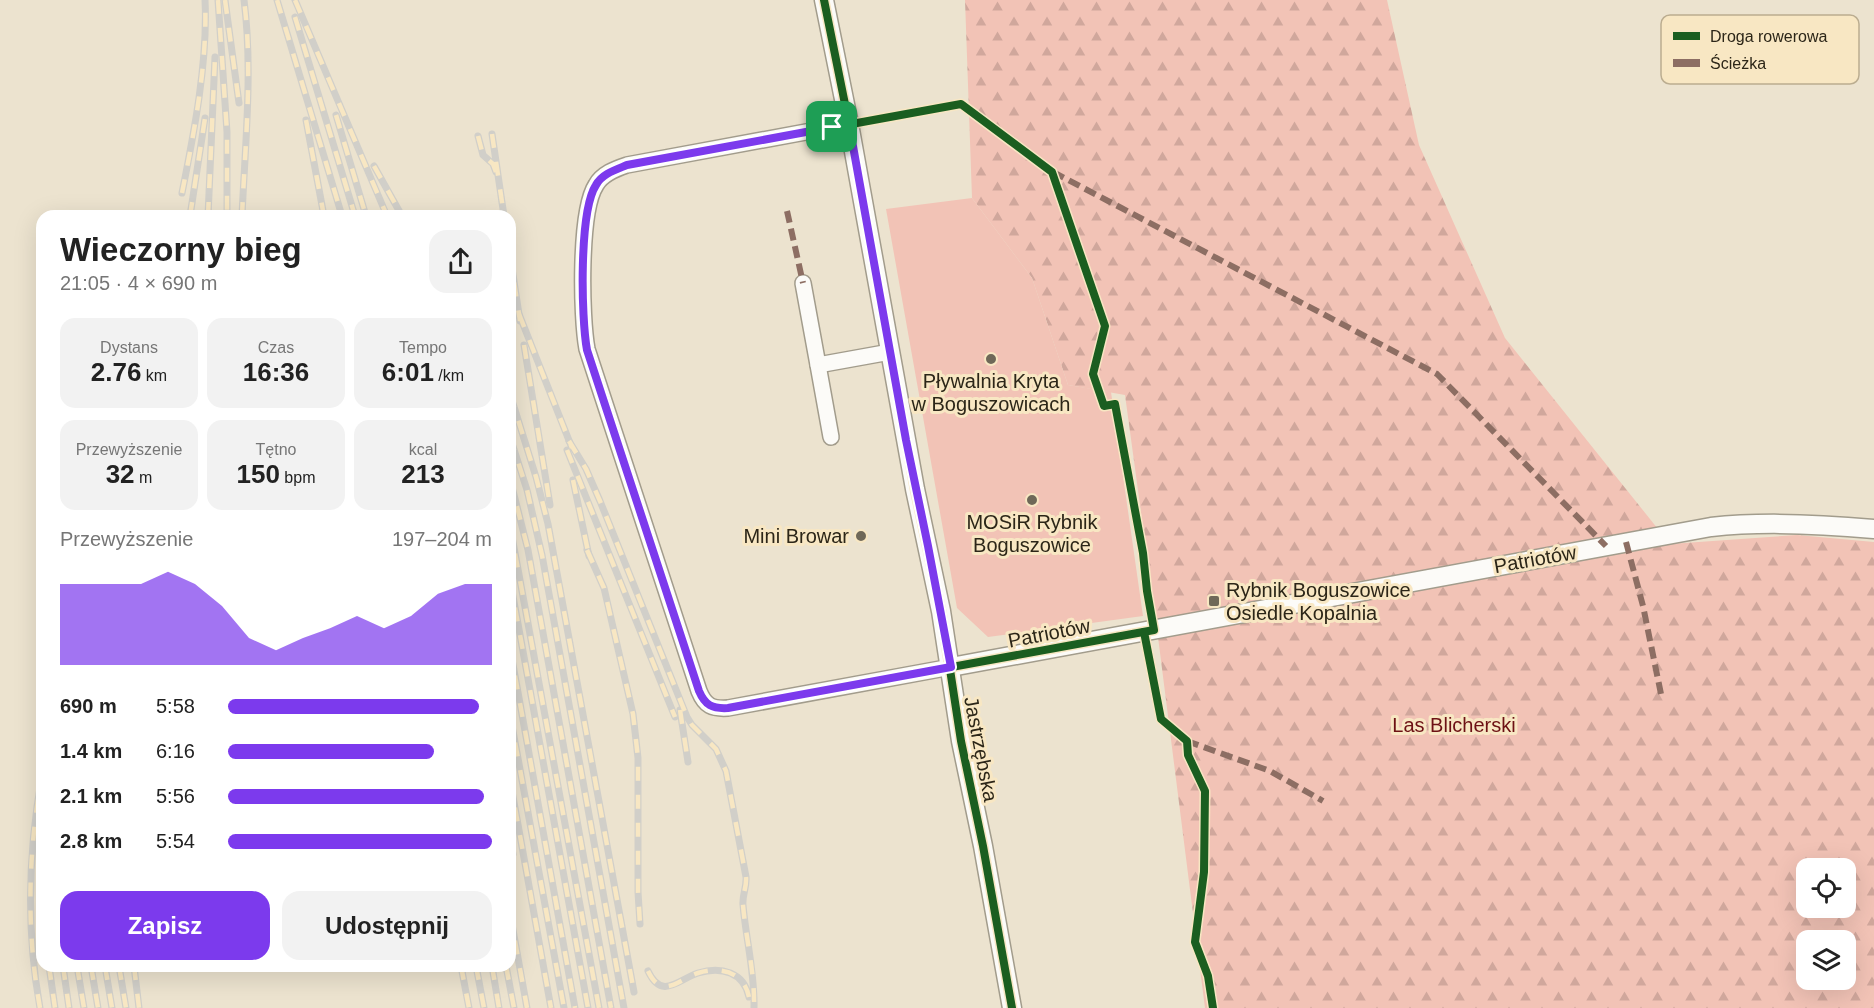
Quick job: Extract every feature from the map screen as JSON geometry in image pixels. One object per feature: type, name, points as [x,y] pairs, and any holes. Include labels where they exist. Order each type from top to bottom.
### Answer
[{"type":"street","name":"Jastrzębska","points":[[824,0],[951,667],[961,741],[983,846],[1012,1008]]},
{"type":"street","points":[[849,124],[627,165],[598,181],[586,215],[582,305],[587,350],[696,680],[707,704],[715,708],[728,708],[951,667]]},
{"type":"street","points":[[803,283],[831,437]]},
{"type":"street","points":[[818,365],[890,352]]},
{"type":"street","name":"Patriotów","points":[[951,667],[1711,527],[1788,524],[1874,529]]},
{"type":"green space","name":"Las Blicherski","points":[[965,0],[1387,0],[1419,145],[1505,338],[1670,544],[1797,535],[1874,542],[1874,1008],[1205,1008],[1125,395],[1068,385],[1032,278],[972,198]]},
{"type":"green space","name":"MOSiR Rybnik Boguszowice","points":[[972,198],[1032,278],[1068,385],[1111,392],[1143,616],[988,637],[957,608],[886,209]]},
{"type":"railway","points":[[182,193],[202,72],[205,0]]},
{"type":"railway","points":[[218,0],[227,132],[227,210]]},
{"type":"railway","points":[[225,0],[239,103]]},
{"type":"railway","points":[[242,210],[248,80],[244,0]]},
{"type":"railway","points":[[277,0],[340,210]]},
{"type":"railway","points":[[295,0],[384,210]]},
{"type":"railway","points":[[295,17],[353,210]]},
{"type":"railway","points":[[208,210],[215,57]]},
{"type":"railway","points":[[336,115],[364,210]]},
{"type":"railway","points":[[191,210],[205,118]]},
{"type":"railway","points":[[306,120],[323,210]]},
{"type":"railway","points":[[492,134],[503,210]]},
{"type":"railway","points":[[478,136],[483,155],[493,164],[496,172]]},
{"type":"railway","points":[[374,166],[399,210]]},
{"type":"railway","points":[[516,295],[520,321]]},
{"type":"railway","points":[[519,314],[572,448]]},
{"type":"railway","points":[[524,345],[550,505]]},
{"type":"railway","points":[[516,413],[548,524],[634,992]]},
{"type":"railway","points":[[569,441],[586,469],[600,501],[687,717],[716,749],[726,771],[746,877],[743,905],[754,1008]]},
{"type":"railway","points":[[567,450],[675,717]]},
{"type":"railway","points":[[516,456],[527,490],[542,555],[624,1008]]},
{"type":"railway","points":[[573,480],[589,556]]},
{"type":"railway","points":[[516,503],[528,550],[611,1008]]},
{"type":"railway","points":[[587,550],[604,588],[633,714],[638,758],[640,924]]},
{"type":"railway","points":[[516,558],[599,1008]]},
{"type":"railway","points":[[516,613],[588,1008]]},
{"type":"railway","points":[[516,681],[575,1008]]},
{"type":"railway","points":[[680,710],[688,762]]},
{"type":"railway","points":[[516,748],[564,1008]]},
{"type":"railway","points":[[516,813],[551,1008]]},
{"type":"railway","points":[[36,814],[31,921],[35,979],[40,1008]]},
{"type":"railway","points":[[516,947],[527,1008]]},
{"type":"railway","points":[[648,971],[653,980],[665,986],[671,986],[698,973],[723,971],[737,977],[749,997]]},
{"type":"railway","points":[[50,972],[55,1008]]},
{"type":"railway","points":[[64,972],[69,1008]]},
{"type":"railway","points":[[78,972],[84,1008]]},
{"type":"railway","points":[[92,972],[98,1008]]},
{"type":"railway","points":[[106,972],[112,1008]]},
{"type":"railway","points":[[120,972],[126,1008]]},
{"type":"railway","points":[[135,972],[139,1008]]},
{"type":"railway","points":[[462,972],[469,1008]]},
{"type":"railway","points":[[477,972],[484,1008]]},
{"type":"railway","points":[[493,972],[499,1008]]},
{"type":"railway","points":[[507,972],[514,1008]]},
{"type":"marked path","points":[[1053,172],[1437,374],[1606,546]]},
{"type":"marked path","points":[[787,211],[803,283]]},
{"type":"marked path","points":[[1626,542],[1643,606],[1662,699]]},
{"type":"marked path","points":[[1187,741],[1270,771],[1323,801]]},
{"type":"cycle path","points":[[824,0],[849,124],[915,489],[941,611],[961,741],[983,846],[1012,1008]]},
{"type":"cycle path","points":[[961,104],[1052,172],[1105,326],[1093,374],[1104,406],[1115,404],[1143,553],[1154,630],[728,708],[713,707],[704,700],[699,691],[587,349],[583,314],[583,265],[590,198],[596,185],[605,175],[627,165],[961,104]]},
{"type":"cycle path","points":[[1144,632],[1161,719],[1187,741],[1188,755],[1205,791],[1204,872],[1195,942],[1208,976],[1213,1008]]},
{"type":"place","name":"Pływalnia Kryta w Boguszowicach","points":[[991,359]]},
{"type":"place","name":"MOSiR Rybnik Boguszowice","points":[[1032,500]]},
{"type":"place","name":"Mini Browar","points":[[861,536]]},
{"type":"place","name":"Rybnik Boguszowice Osiedle Kopalnia","points":[[1214,601]]},
{"type":"route","points":[[849,124],[915,489],[951,667],[728,708],[710,707],[699,691],[587,350],[582,305],[586,215],[598,181],[605,175],[627,165],[832,127],[849,124]]}]
